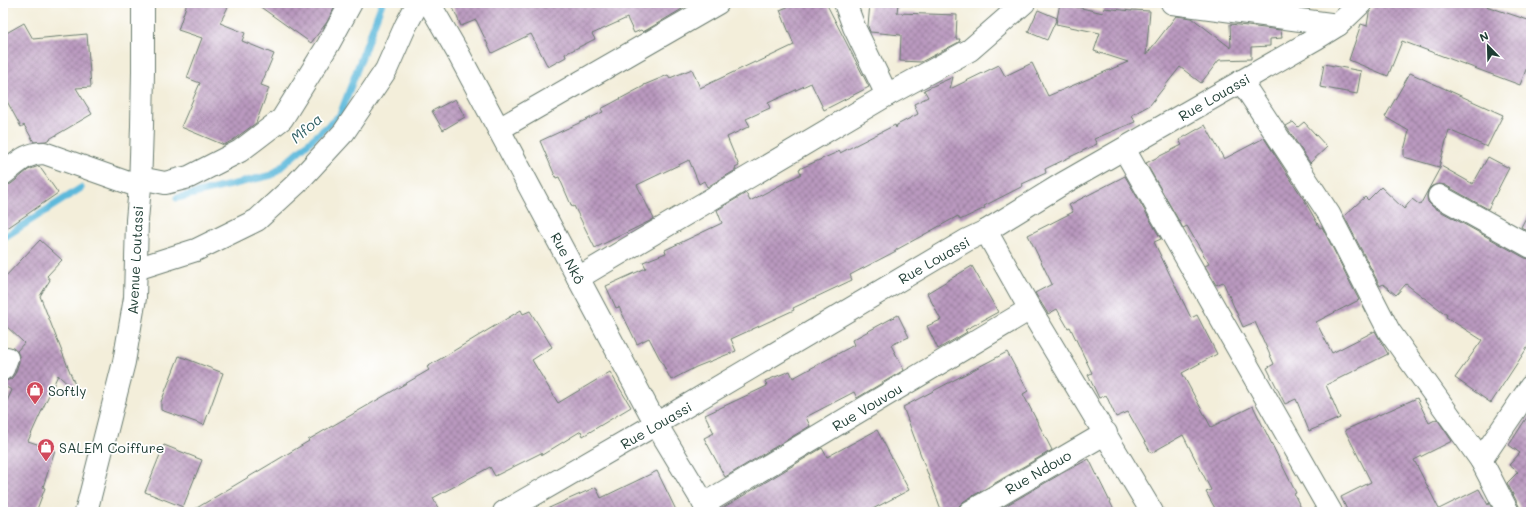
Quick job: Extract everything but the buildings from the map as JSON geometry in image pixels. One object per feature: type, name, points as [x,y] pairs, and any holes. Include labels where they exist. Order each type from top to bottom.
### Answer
[{"type":"street","name":"Avenue Loutassi","points":[[86,512],[124,362],[135,298],[144,71],[143,3]]},
{"type":"street","points":[[3,174],[27,155],[44,153],[140,183],[165,183],[189,177],[240,151],[282,119],[328,45],[351,3]]},
{"type":"street","points":[[136,269],[196,250],[257,220],[296,184],[344,132],[386,70],[406,24],[418,3]]},
{"type":"street","name":"Rue Nkô","points":[[429,3],[499,129],[656,424],[706,508]]},
{"type":"street","points":[[499,129],[718,3]]},
{"type":"street","points":[[845,3],[854,27],[887,95]]},
{"type":"street","points":[[578,278],[887,95],[970,50],[1024,3]]},
{"type":"street","points":[[1172,3],[1338,25]]},
{"type":"street","name":"Rue Louassi","points":[[504,512],[967,240],[986,231],[1062,184],[1338,25],[1361,3]]},
{"type":"street","points":[[1241,81],[1329,214],[1389,331],[1481,460],[1508,512]]},
{"type":"street","points":[[1124,149],[1331,512]]},
{"type":"street","points":[[1439,196],[1531,247]]},
{"type":"street","points":[[986,231],[1030,309],[1106,433],[1152,512]]},
{"type":"street","name":"Rue Vouvou","points":[[706,508],[1030,309]]},
{"type":"street","points":[[1481,460],[1531,386]]},
{"type":"street","name":"Rue Ndouo","points":[[970,512],[1106,433]]},
{"type":"waterway","name":"Mfoa","points":[[177,198],[272,175],[340,115],[382,3]]},
{"type":"waterway","name":"Mfoa","points":[[3,238],[81,188]]},
{"type":"place","name":"Softly","points":[[35,405]]},
{"type":"place","name":"SALEM Coiffure","points":[[46,462]]}]
